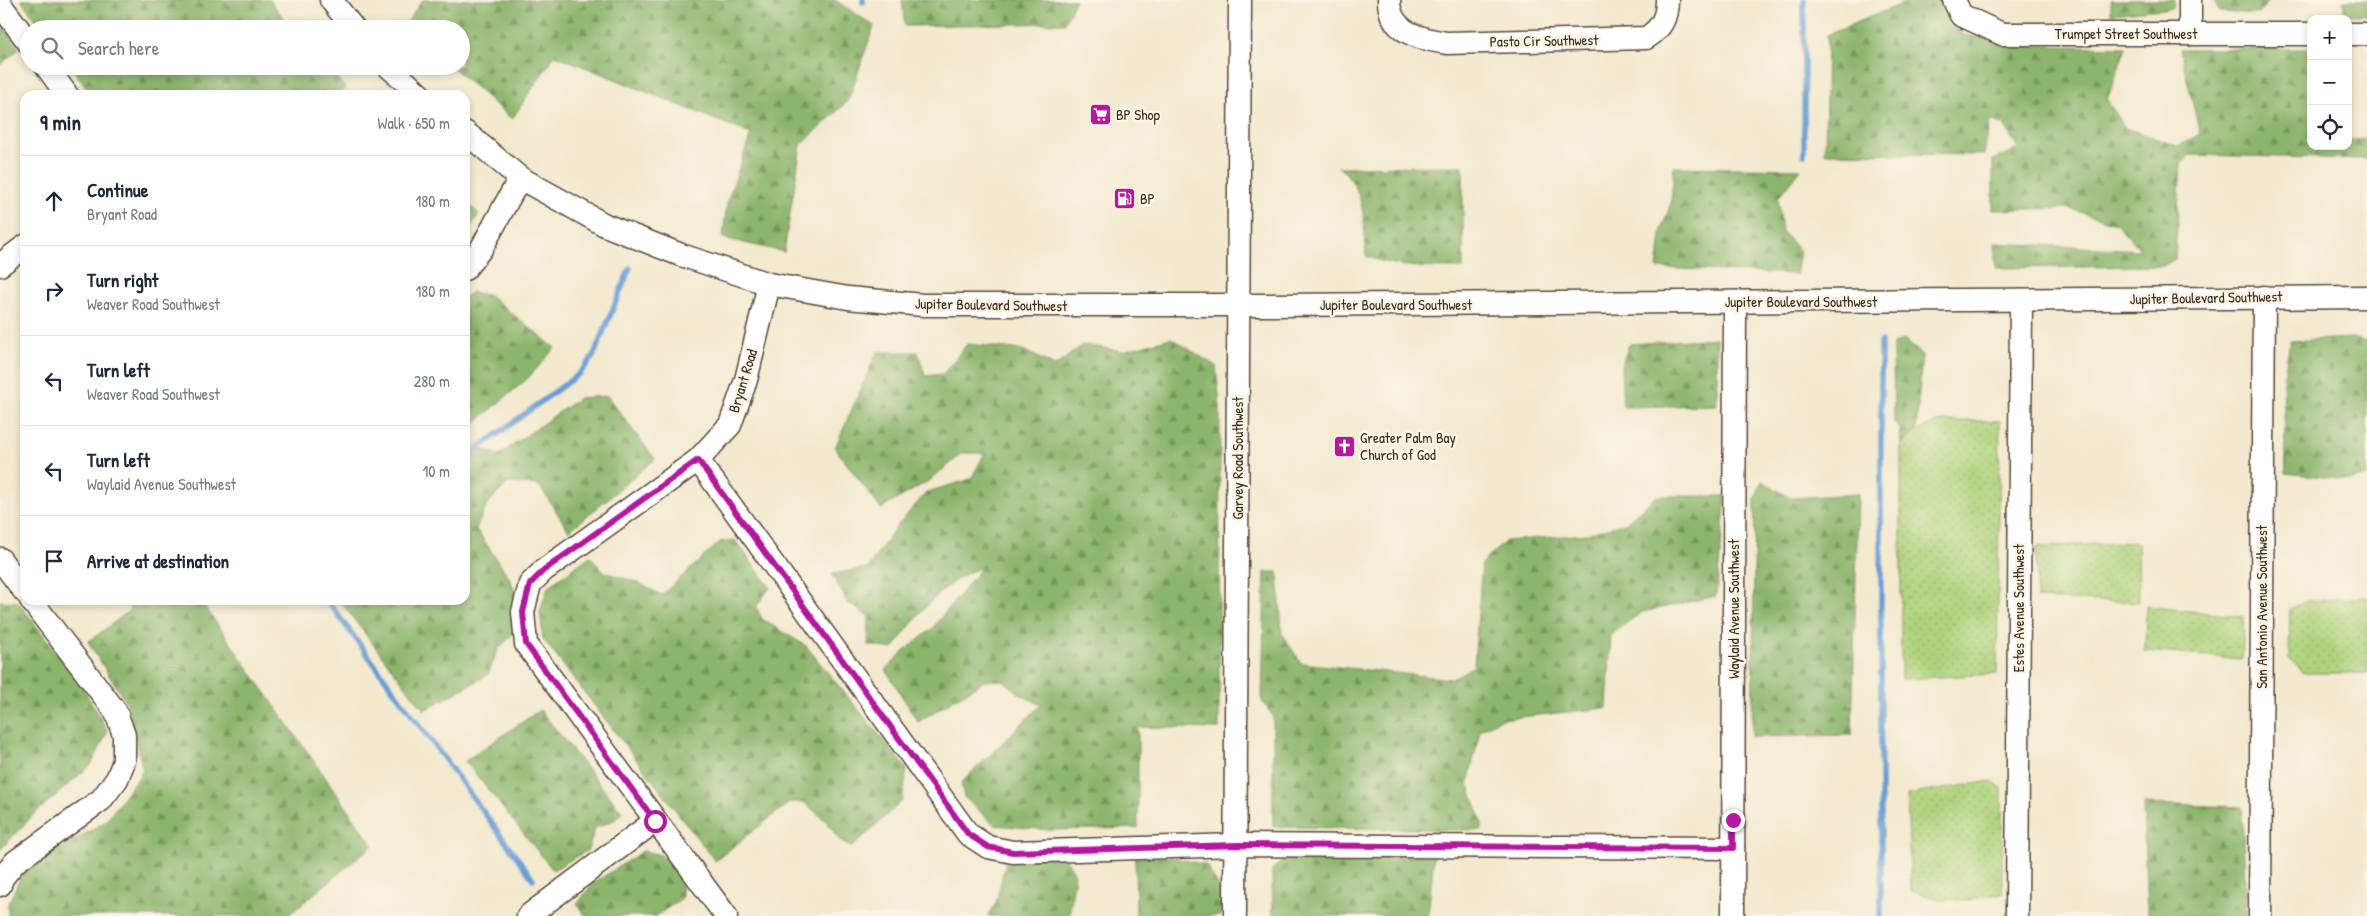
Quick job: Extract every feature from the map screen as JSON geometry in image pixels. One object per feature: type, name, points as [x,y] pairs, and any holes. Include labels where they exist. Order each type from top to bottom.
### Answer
[{"type":"street","points":[[331,0],[347,20]]},
{"type":"street","name":"Garvey Road Southwest","points":[[1235,916],[1240,0]]},
{"type":"street","name":"Pasto Cir Southwest","points":[[1389,0],[1389,11],[1399,26],[1419,38],[1447,43],[1632,40],[1646,38],[1658,29],[1666,16],[1667,0]]},
{"type":"street","name":"Trumpet Street Southwest","points":[[1954,0],[1961,15],[2002,34],[2307,34]]},
{"type":"street","points":[[2190,0],[2190,34]]},
{"type":"street","points":[[0,4],[20,31]]},
{"type":"street","points":[[2352,34],[2367,34]]},
{"type":"street","points":[[53,75],[63,90]]},
{"type":"street","points":[[398,75],[414,90]]},
{"type":"street","name":"Jupiter Boulevard Southwest","points":[[470,136],[520,178],[605,225],[681,255],[769,284],[848,298],[923,305],[1238,305],[2367,297]]},
{"type":"street","points":[[470,262],[481,248],[520,178]]},
{"type":"street","points":[[0,265],[20,250]]},
{"type":"street","name":"Bryant Road","points":[[726,916],[526,644],[523,612],[530,584],[544,570],[698,460],[730,425],[746,380],[769,284]]},
{"type":"street","name":"San Antonio Avenue Southwest","points":[[2260,916],[2264,297]]},
{"type":"street","name":"Estes Avenue Southwest","points":[[2017,916],[2021,300]]},
{"type":"street","name":"Waylaid Avenue Southwest","points":[[1734,302],[1734,916]]},
{"type":"street","points":[[698,460],[968,834],[988,847],[1013,852],[1236,845],[1733,848]]},
{"type":"street","points":[[1,563],[20,586]]},
{"type":"street","points":[[0,885],[2,878],[15,862],[101,800],[116,778],[124,761],[124,735],[116,712],[35,605]]},
{"type":"street","points":[[528,916],[655,821]]},
{"type":"green space","points":[[21,0],[270,0],[284,20],[36,20]]},
{"type":"green space","points":[[422,0],[835,0],[874,26],[848,101],[801,145],[784,252],[723,238],[727,202],[751,134],[555,55],[512,119],[461,75],[470,75],[470,20],[409,20]]},
{"type":"green space","points":[[902,0],[1075,0],[1065,23],[905,26]]},
{"type":"green space","points":[[1911,0],[1945,0],[1963,35],[2026,46],[2126,47],[2107,100],[2125,128],[2178,146],[2200,134],[2180,49],[2307,49],[2307,150],[2352,150],[2352,140],[2367,139],[2367,159],[2190,155],[2181,164],[2175,259],[2163,266],[1995,268],[1995,243],[2141,250],[2116,223],[2067,208],[1993,210],[1993,160],[2018,149],[2004,125],[1990,120],[1984,155],[1825,153],[1827,35]]},
{"type":"green space","points":[[2111,0],[2174,0],[2173,8],[2111,14]]},
{"type":"green space","points":[[2214,0],[2268,0],[2259,14],[2220,12]]},
{"type":"green space","points":[[2344,0],[2367,0],[2367,15],[2344,15]]},
{"type":"green space","points":[[0,22],[19,49],[0,65]]},
{"type":"green space","points":[[77,75],[334,75],[346,88],[343,90],[88,90]]},
{"type":"green space","points":[[1463,166],[1463,268],[1401,265],[1366,256],[1364,219],[1359,195],[1347,175],[1338,167]]},
{"type":"green space","points":[[1674,167],[1801,169],[1778,198],[1782,231],[1800,252],[1796,274],[1657,268],[1662,228],[1671,203]]},
{"type":"green space","points":[[470,206],[479,214],[470,228]]},
{"type":"green space","points":[[472,292],[490,296],[555,348],[527,379],[470,427],[470,293]]},
{"type":"green space","points":[[1171,338],[1216,366],[1220,406],[1219,729],[1138,727],[1138,828],[1050,830],[995,825],[964,797],[961,783],[1041,705],[1020,694],[1003,680],[984,681],[918,722],[886,670],[903,652],[932,629],[982,567],[955,581],[932,600],[893,649],[868,645],[869,617],[847,602],[832,574],[868,568],[895,528],[927,492],[971,479],[985,453],[963,453],[930,480],[881,509],[835,448],[877,352],[918,352],[925,376],[943,374],[967,344],[1023,350],[1055,366],[1083,345],[1123,351]]},
{"type":"green space","points":[[1717,338],[1717,405],[1623,407],[1621,367],[1629,344]]},
{"type":"green space","points":[[2351,338],[2367,342],[2367,476],[2350,480],[2286,473],[2283,381],[2290,341]]},
{"type":"green space","points":[[1904,339],[1922,355],[1916,432],[1901,444],[1900,429],[1894,422],[1893,344]]},
{"type":"green space","points":[[607,396],[655,459],[569,531],[539,485],[508,483],[487,504],[476,529],[510,579],[516,595],[515,632],[498,649],[488,675],[424,710],[343,605],[470,605],[470,455],[479,448],[499,455],[579,398]]},
{"type":"green space","points":[[1939,421],[2000,421],[1997,674],[1901,679],[1901,444],[1916,432]]},
{"type":"green space","points":[[1762,481],[1791,498],[1858,494],[1852,735],[1752,737],[1755,499]]},
{"type":"green space","points":[[1657,496],[1726,496],[1716,596],[1642,612],[1611,634],[1607,708],[1500,719],[1480,730],[1468,784],[1482,822],[1482,830],[1273,827],[1273,716],[1262,701],[1265,572],[1278,572],[1282,634],[1301,663],[1451,679],[1474,666],[1482,563],[1506,541],[1587,534],[1625,523]]},
{"type":"green space","points":[[735,540],[770,587],[756,607],[762,619],[806,646],[907,769],[902,801],[852,847],[841,842],[827,822],[804,802],[790,802],[715,861],[543,639],[540,611],[548,587],[590,556],[604,572],[636,582],[662,595],[720,542]]},
{"type":"green space","points":[[2138,542],[2139,602],[2037,599],[2036,547]]},
{"type":"green space","points":[[2367,597],[2367,673],[2304,673],[2289,658],[2290,609],[2307,601]]},
{"type":"green space","points":[[0,601],[18,602],[80,683],[108,731],[91,765],[34,814],[0,850]]},
{"type":"green space","points":[[131,605],[204,605],[373,845],[287,916],[8,916],[8,904],[23,872],[106,821],[143,771],[128,705],[88,642],[129,611]]},
{"type":"green space","points":[[2146,606],[2244,617],[2242,659],[2145,651]]},
{"type":"green space","points":[[540,710],[622,812],[616,819],[595,828],[588,850],[553,870],[465,761]]},
{"type":"green space","points":[[1991,781],[2002,788],[2002,893],[1969,900],[1943,900],[1911,891],[1907,795]]},
{"type":"green space","points":[[2143,804],[2242,807],[2246,916],[2147,916]]},
{"type":"green space","points":[[643,851],[661,855],[681,878],[682,898],[656,916],[586,916],[577,905],[592,884]]},
{"type":"green space","points":[[1434,855],[1428,916],[1273,916],[1272,870],[1284,860]]},
{"type":"green space","points":[[1007,857],[1065,857],[1075,874],[1069,916],[988,916],[996,903]]},
{"type":"green space","points":[[1135,857],[1170,857],[1206,865],[1221,891],[1221,916],[1136,916]]},
{"type":"waterway","points":[[1804,0],[1804,155]]},
{"type":"waterway","points":[[470,454],[580,373],[593,357],[630,268]]},
{"type":"waterway","points":[[1881,342],[1881,916]]},
{"type":"waterway","points":[[331,605],[533,879]]},
{"type":"place","name":"BP Shop","points":[[1100,115]]},
{"type":"place","name":"BP","points":[[1124,199]]},
{"type":"place","name":"Greater Palm Bay Church of God","points":[[1344,447]]},
{"type":"route","points":[[655,821],[526,644],[523,612],[530,584],[544,570],[698,460],[968,834],[988,847],[1013,852],[1236,845],[1733,848],[1733,820]]}]
